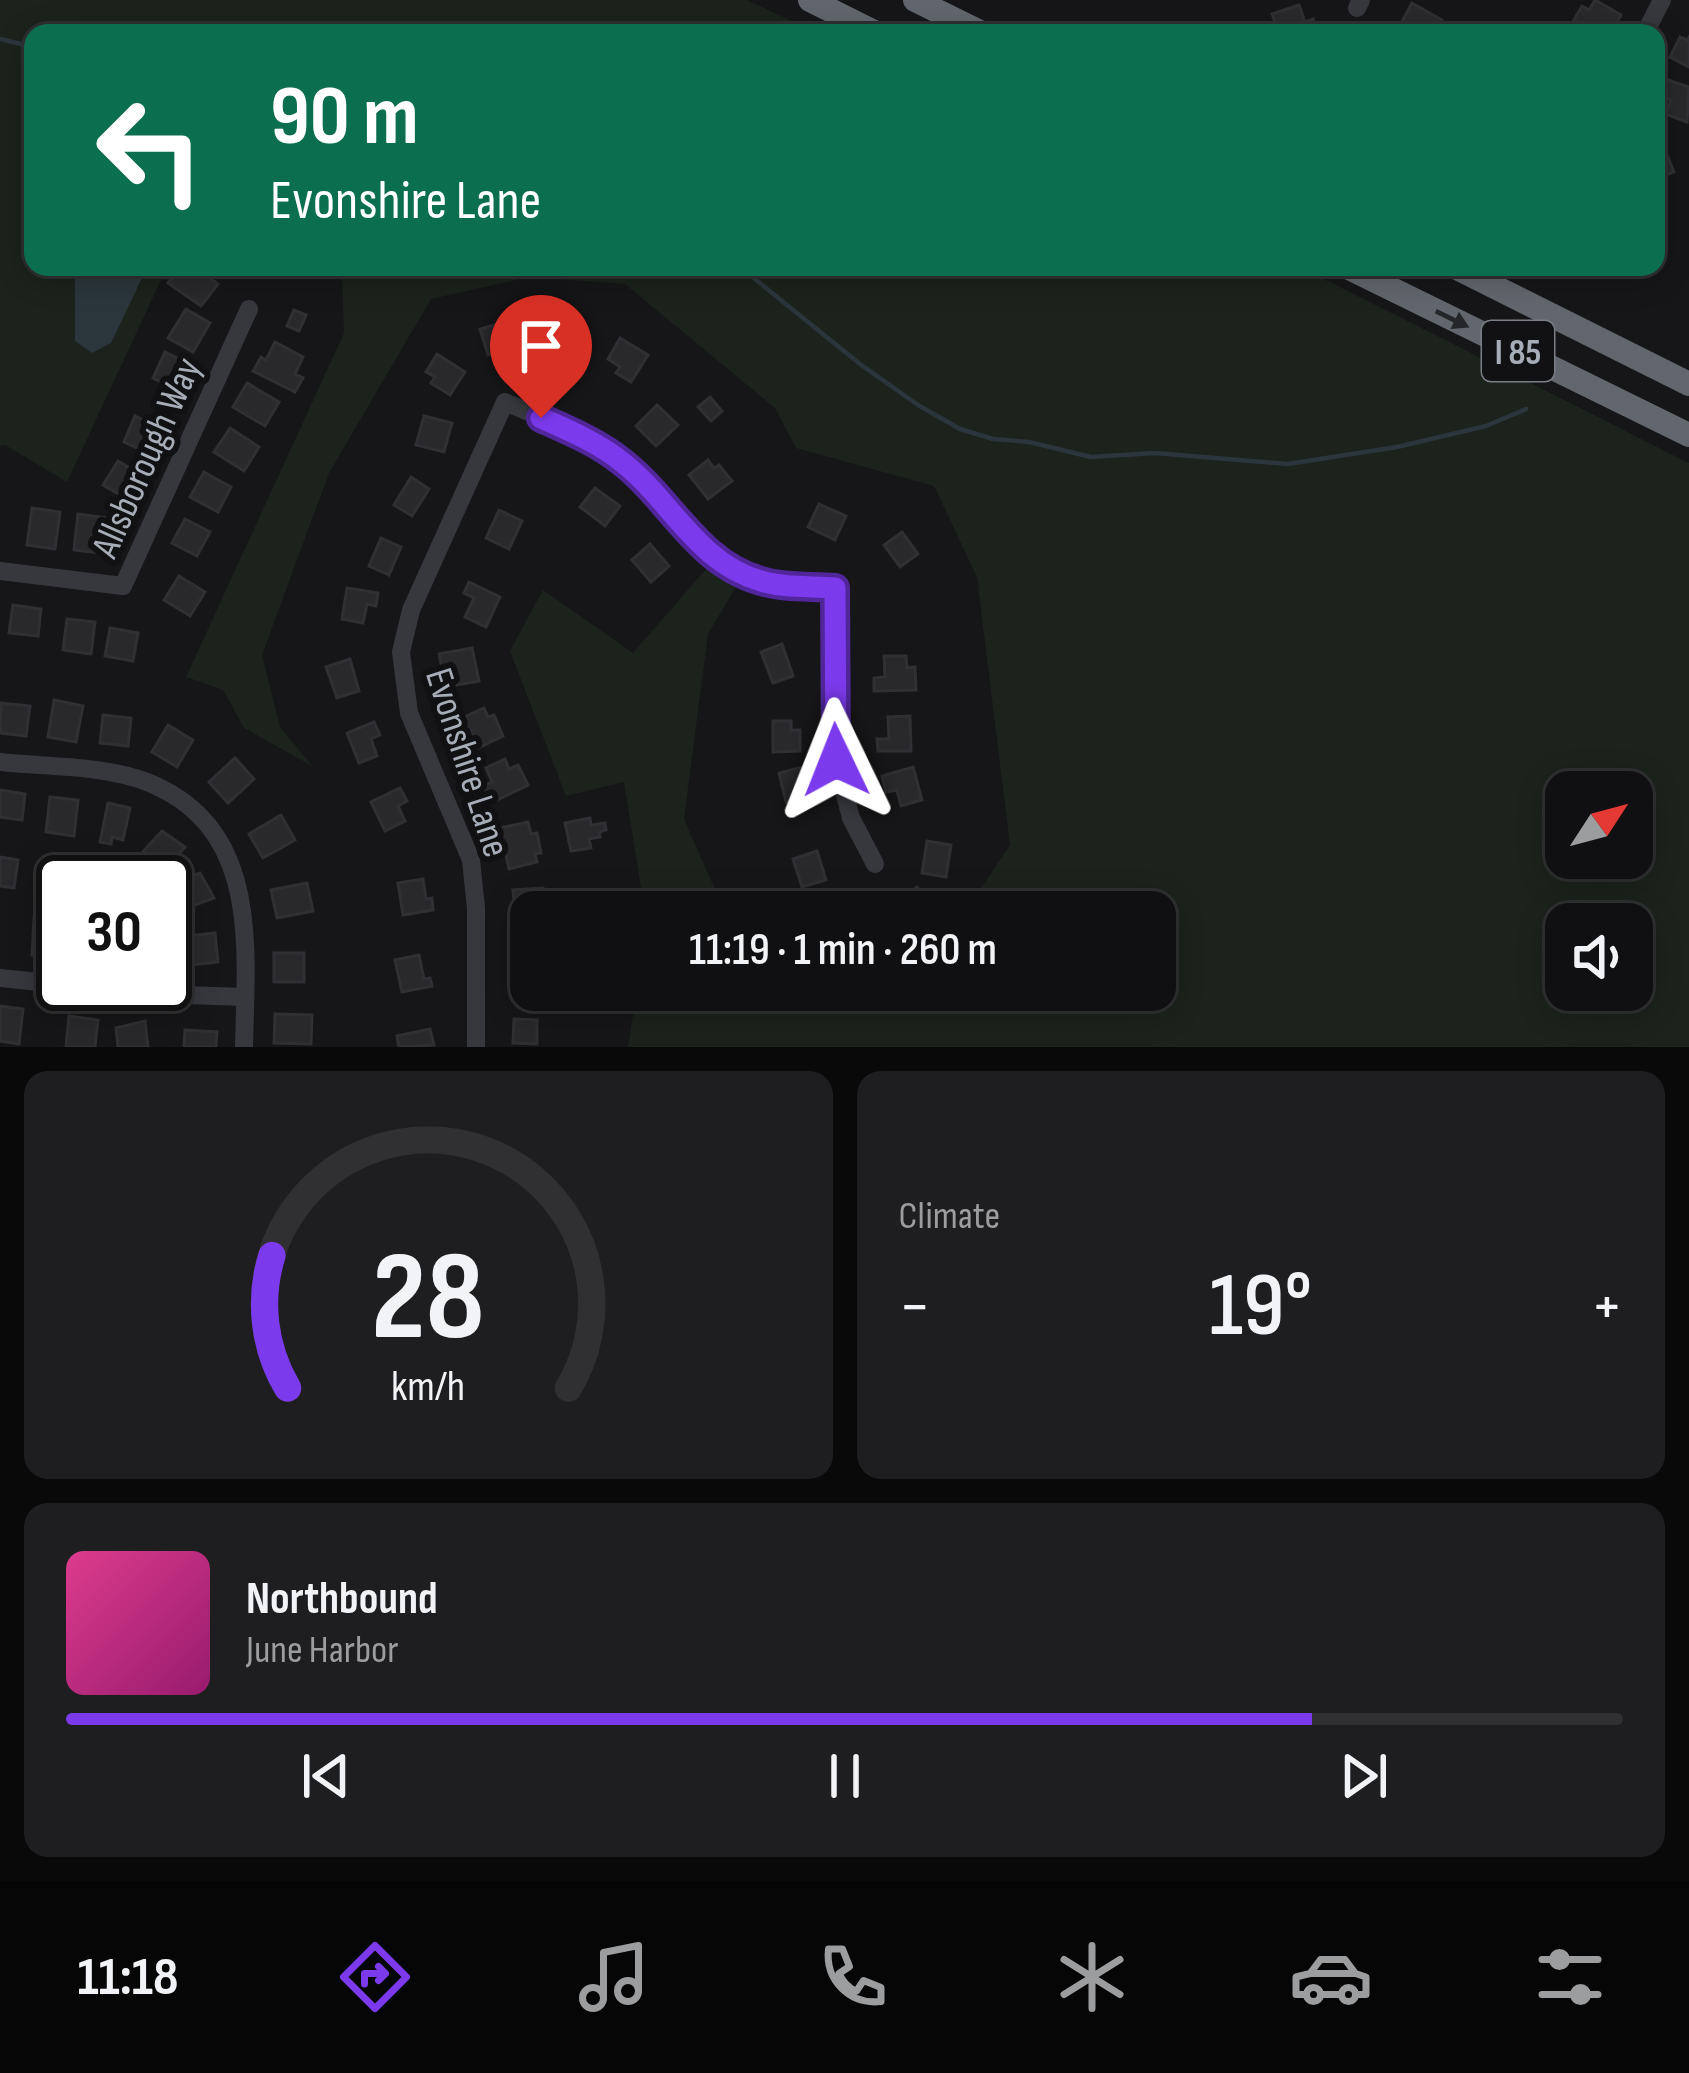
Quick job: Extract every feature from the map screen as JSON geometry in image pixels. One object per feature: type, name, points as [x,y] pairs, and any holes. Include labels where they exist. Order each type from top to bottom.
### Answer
[{"type":"highway","points":[[810,0],[858,24]]},
{"type":"highway","points":[[915,0],[964,24]]},
{"type":"highway","name":"I 85","points":[[1365,276],[1689,435]]},
{"type":"highway","name":"I 85","points":[[1473,276],[1689,384]]},
{"type":"street","name":"Allsborough Way","points":[[0,571],[123,586],[249,309]]},
{"type":"street","name":"Evonshire Lane","points":[[476,1047],[476,908],[471,860],[410,713],[401,652],[411,610],[505,402],[621,460],[696,542],[733,570],[763,582],[835,588],[836,760],[851,818],[875,864]]},
{"type":"street","points":[[0,762],[144,781],[178,799],[203,821],[225,849],[242,894],[244,1047]]},
{"type":"street","points":[[0,978],[245,998]]},
{"type":"shaded area","points":[[0,0],[747,0],[798,24],[24,24],[24,276],[75,276],[75,341],[142,276],[163,276],[67,482],[0,446]]},
{"type":"shaded area","points":[[75,276],[142,276],[111,343],[92,353],[75,341]]},
{"type":"shaded area","points":[[342,276],[1318,276],[1689,463],[1689,1047],[628,1047],[634,1011],[1176,1011],[1176,891],[979,891],[1010,845],[977,577],[934,486],[796,448],[775,408],[625,284],[529,277],[431,299],[329,473],[262,655],[280,727],[312,766],[244,728],[223,690],[186,677],[344,333]]},
{"type":"shaded area","points":[[707,568],[737,585],[708,634],[684,819],[716,891],[642,891],[624,782],[566,796],[510,651],[543,590],[633,653]]},
{"type":"building","points":[[1595,0],[1621,15],[1616,24],[1572,24],[1582,6],[1589,10]]},
{"type":"building","points":[[1412,3],[1442,20],[1440,24],[1401,24]]},
{"type":"building","points":[[1299,5],[1305,22],[1313,19],[1314,24],[1276,24],[1272,14]]},
{"type":"building","points":[[1680,37],[1689,37],[1689,67],[1670,57]]},
{"type":"building","points":[[1668,80],[1689,87],[1687,122],[1666,114],[1671,100],[1665,97]]},
{"type":"building","points":[[1665,150],[1674,172],[1665,176]]},
{"type":"building","points":[[173,276],[207,276],[218,284],[201,306],[168,283]]},
{"type":"building","points":[[186,309],[210,323],[193,352],[168,338]]},
{"type":"building","points":[[294,310],[306,315],[299,331],[287,326]]},
{"type":"building","points":[[508,321],[516,347],[488,355],[480,329]]},
{"type":"building","points":[[544,331],[573,337],[567,365],[537,358]]},
{"type":"building","points":[[620,338],[648,355],[631,382],[616,373],[620,367],[608,359]]},
{"type":"building","points":[[275,342],[303,357],[295,374],[303,378],[295,392],[253,371],[261,357],[266,360]]},
{"type":"building","points":[[165,352],[193,366],[181,392],[153,378]]},
{"type":"building","points":[[437,354],[465,372],[450,395],[431,383],[435,377],[426,372]]},
{"type":"building","points":[[247,383],[279,402],[265,426],[233,407]]},
{"type":"building","points":[[710,397],[722,411],[711,421],[698,407]]},
{"type":"building","points":[[657,405],[678,425],[656,446],[636,426]]},
{"type":"building","points":[[135,416],[164,429],[152,455],[124,442]]},
{"type":"building","points":[[424,416],[452,423],[444,452],[416,445]]},
{"type":"building","points":[[230,428],[259,447],[244,471],[214,452]]},
{"type":"building","points":[[708,460],[732,481],[708,499],[689,475]]},
{"type":"building","points":[[118,461],[143,476],[129,500],[103,485]]},
{"type":"building","points":[[204,472],[231,487],[218,512],[190,497]]},
{"type":"building","points":[[411,477],[429,489],[412,516],[394,505]]},
{"type":"building","points":[[595,488],[620,506],[605,526],[580,507]]},
{"type":"building","points":[[819,504],[846,516],[835,540],[808,527]]},
{"type":"building","points":[[32,508],[60,512],[55,549],[27,545]]},
{"type":"building","points":[[499,510],[522,521],[509,549],[486,538]]},
{"type":"building","points":[[78,514],[107,518],[102,553],[74,550]]},
{"type":"building","points":[[185,519],[210,532],[197,556],[172,543]]},
{"type":"building","points":[[902,532],[918,554],[900,567],[884,545]]},
{"type":"building","points":[[381,538],[401,547],[389,575],[369,566]]},
{"type":"building","points":[[650,544],[669,566],[651,582],[632,560]]},
{"type":"building","points":[[179,576],[205,592],[190,616],[164,600]]},
{"type":"building","points":[[469,582],[500,597],[486,627],[465,617],[474,598],[464,593]]},
{"type":"building","points":[[347,588],[378,593],[376,606],[367,604],[363,623],[342,619]]},
{"type":"building","points":[[13,605],[41,609],[38,636],[9,633]]},
{"type":"building","points":[[67,619],[95,622],[91,654],[63,650]]},
{"type":"building","points":[[110,628],[138,633],[133,661],[105,656]]},
{"type":"building","points":[[782,644],[793,676],[773,683],[761,652]]},
{"type":"building","points":[[472,648],[479,681],[456,685],[452,667],[442,669],[439,654]]},
{"type":"building","points":[[884,656],[906,656],[907,668],[915,667],[916,690],[874,691],[874,678],[885,677]]},
{"type":"building","points":[[350,659],[359,691],[337,698],[326,667]]},
{"type":"building","points":[[54,700],[83,706],[76,742],[48,737]]},
{"type":"building","points":[[1,703],[30,706],[26,736],[0,733]]},
{"type":"building","points":[[484,708],[488,717],[494,715],[503,736],[478,748],[470,731],[462,735],[456,721]]},
{"type":"building","points":[[103,715],[131,718],[128,746],[100,743]]},
{"type":"building","points":[[910,716],[911,751],[878,751],[877,739],[889,739],[888,717]]},
{"type":"building","points":[[773,721],[791,721],[791,730],[800,730],[800,751],[773,752]]},
{"type":"building","points":[[374,722],[380,735],[371,739],[377,756],[359,763],[347,733]]},
{"type":"building","points":[[168,725],[193,740],[177,767],[152,752]]},
{"type":"building","points":[[235,758],[254,779],[228,803],[209,782]]},
{"type":"building","points":[[505,759],[509,769],[518,765],[528,785],[491,803],[483,786],[492,782],[486,768]]},
{"type":"building","points":[[803,767],[810,797],[786,802],[779,773]]},
{"type":"building","points":[[913,767],[922,800],[901,806],[897,790],[886,792],[882,776]]},
{"type":"building","points":[[400,788],[407,801],[398,806],[405,821],[385,831],[371,802]]},
{"type":"building","points":[[0,790],[25,794],[22,820],[0,817]]},
{"type":"building","points":[[50,797],[78,800],[74,836],[46,832]]},
{"type":"building","points":[[108,803],[130,808],[123,840],[112,837],[111,844],[100,842]]},
{"type":"building","points":[[281,815],[295,840],[263,858],[249,834]]},
{"type":"building","points":[[590,818],[591,825],[605,823],[606,830],[589,839],[591,848],[571,851],[565,823]]},
{"type":"building","points":[[528,822],[531,834],[537,833],[541,853],[535,854],[537,862],[509,869],[500,828]]},
{"type":"building","points":[[162,831],[185,847],[178,855],[141,854]]},
{"type":"building","points":[[927,841],[951,845],[946,877],[922,873]]},
{"type":"building","points":[[817,851],[826,880],[802,887],[793,859]]},
{"type":"building","points":[[0,857],[18,860],[14,888],[0,886]]},
{"type":"building","points":[[200,873],[214,898],[192,906],[192,876]]},
{"type":"building","points":[[423,879],[433,910],[403,915],[398,883]]},
{"type":"building","points":[[307,883],[313,911],[277,918],[271,890]]},
{"type":"building","points":[[34,918],[36,918],[36,955],[32,955]]},
{"type":"building","points":[[215,933],[218,962],[192,965],[192,935]]},
{"type":"building","points":[[274,953],[304,953],[304,982],[274,982]]},
{"type":"building","points":[[419,955],[424,979],[430,978],[432,986],[402,992],[395,960]]},
{"type":"building","points":[[0,1006],[23,1009],[19,1044],[0,1041]]},
{"type":"building","points":[[275,1014],[312,1015],[311,1044],[274,1043]]},
{"type":"building","points":[[69,1016],[98,1020],[95,1047],[66,1047]]},
{"type":"building","points":[[514,1019],[537,1020],[537,1044],[513,1043]]},
{"type":"building","points":[[145,1021],[148,1047],[118,1047],[116,1028]]},
{"type":"building","points":[[430,1029],[434,1045],[399,1047],[397,1036]]},
{"type":"building","points":[[185,1030],[217,1032],[216,1047],[184,1047]]},
{"type":"waterway","points":[[0,39],[24,45]]},
{"type":"waterway","points":[[751,276],[860,364],[960,429],[1091,457],[1155,453],[1288,464],[1397,447],[1486,426],[1526,409]]},
{"type":"route","points":[[541,418],[621,460],[696,542],[733,570],[763,582],[835,588],[836,760]]}]
